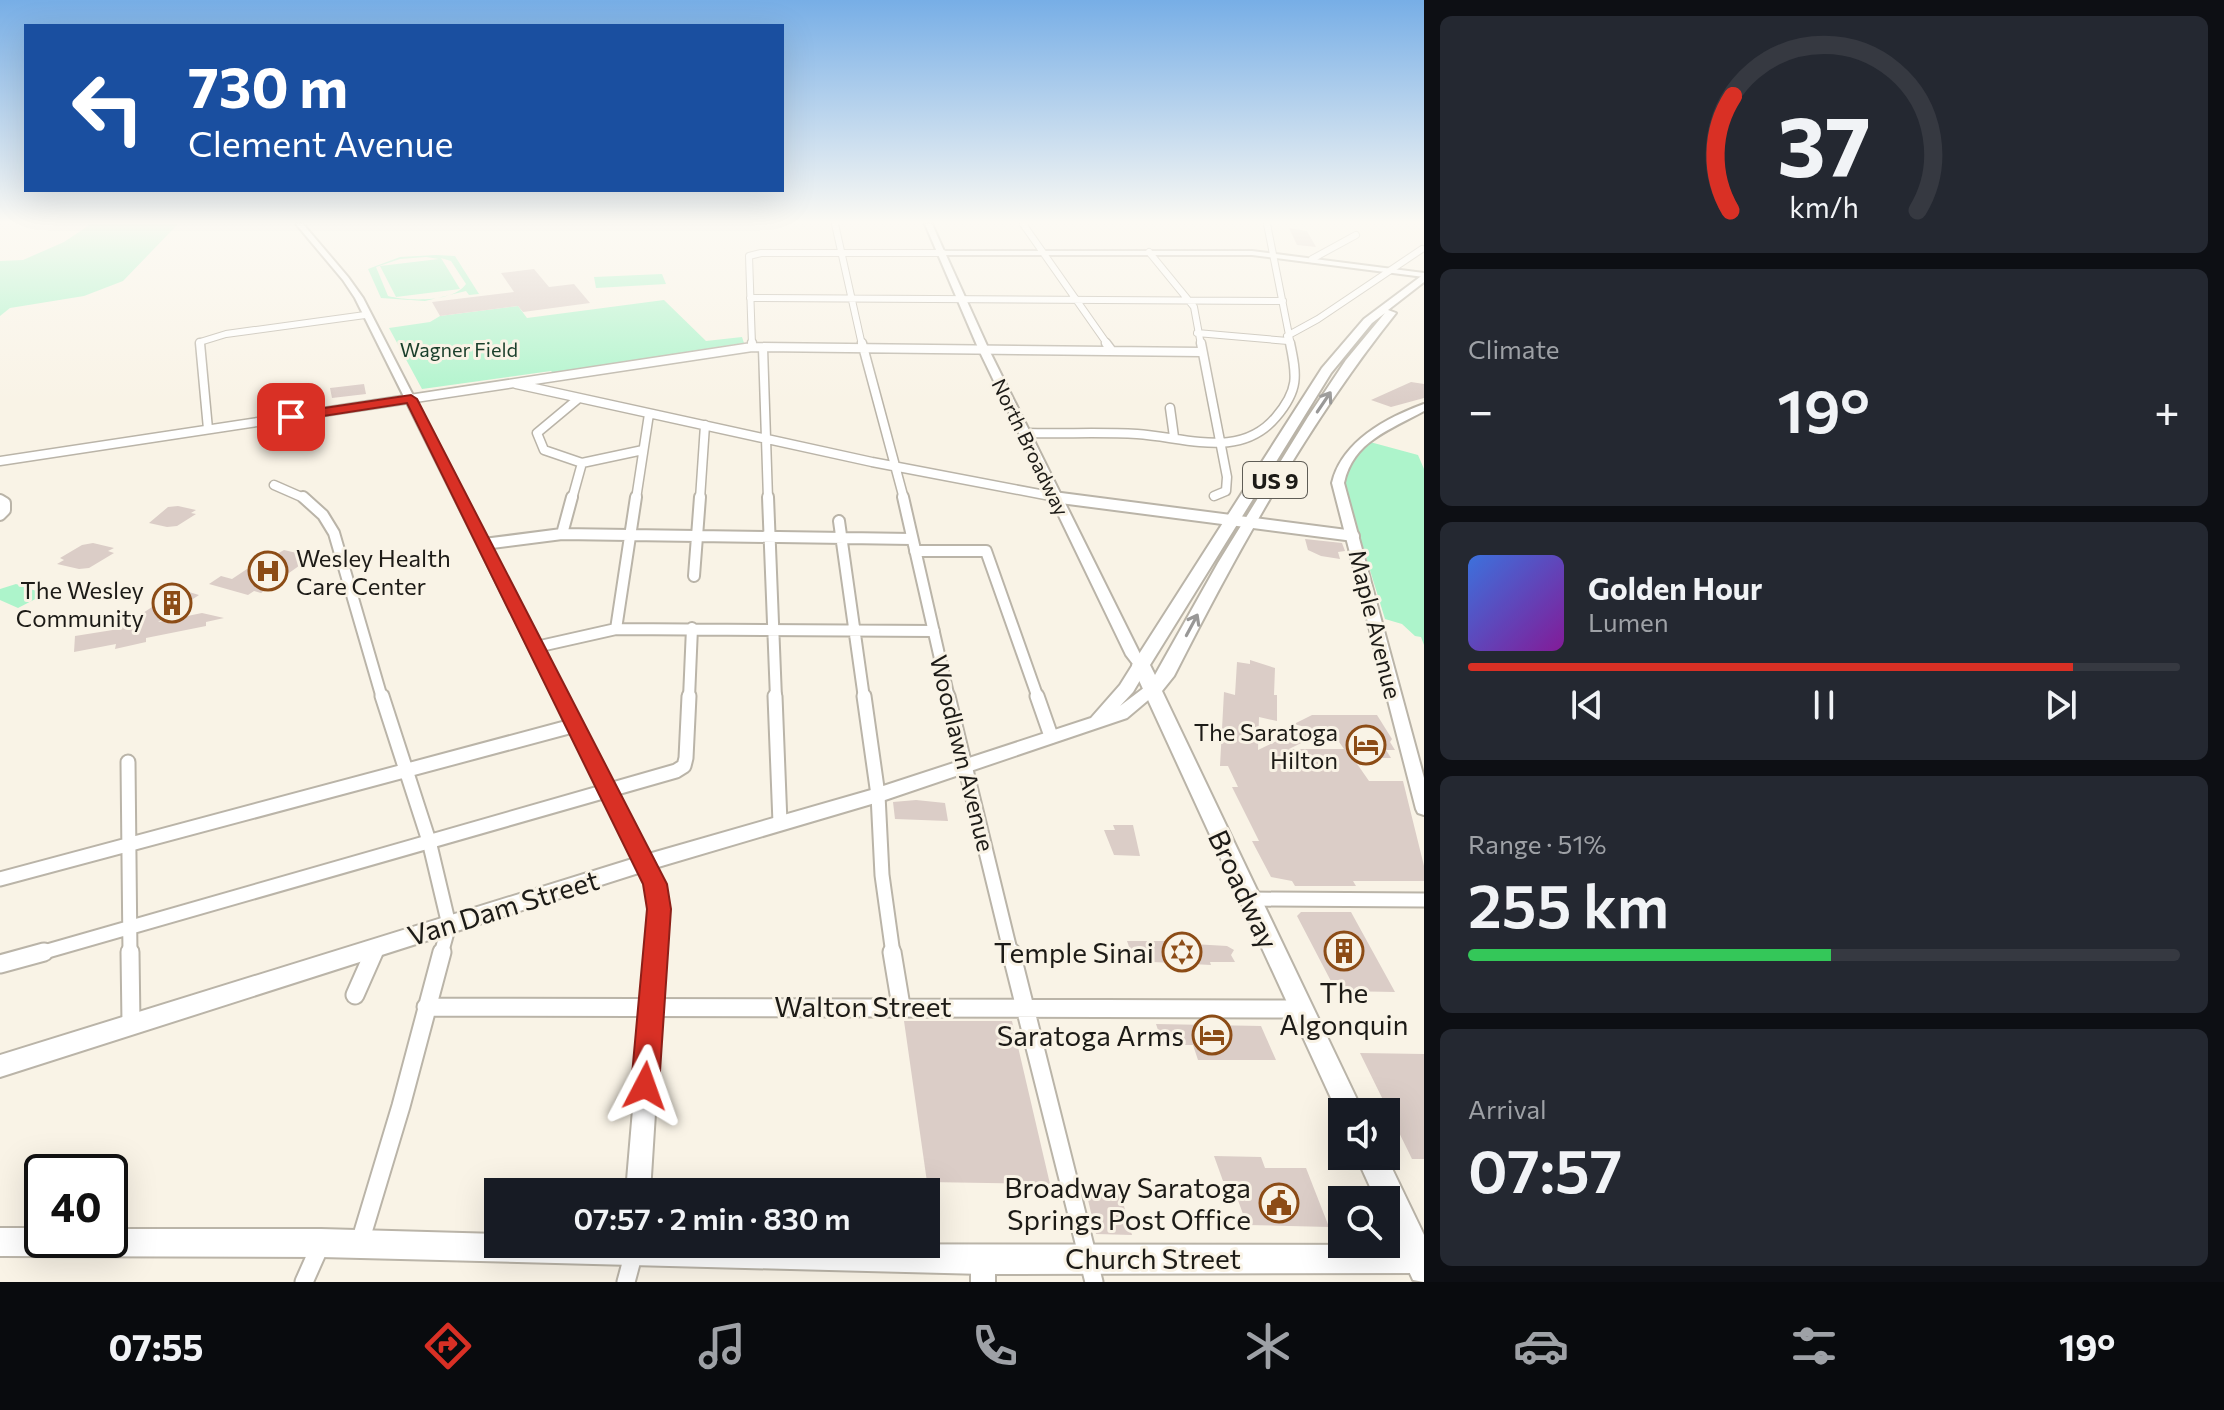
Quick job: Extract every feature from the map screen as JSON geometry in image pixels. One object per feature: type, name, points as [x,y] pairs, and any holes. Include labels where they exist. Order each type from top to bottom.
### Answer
[{"type":"highway","name":"US 9","points":[[1141,665],[1230,520],[1344,347],[1368,321],[1414,284]]},
{"type":"highway","name":"US 9","points":[[1151,691],[1165,676],[1249,522],[1359,351],[1389,315],[1424,288]]},
{"type":"highway","name":"Broadway","points":[[1141,665],[1342,1098]]},
{"type":"highway","points":[[1378,1170],[1422,1262]]},
{"type":"main road","points":[[1097,721],[1119,698],[1141,665]]},
{"type":"main road","name":"Van Dam Street","points":[[0,1066],[645,863],[878,795],[1121,714],[1151,691]]},
{"type":"main road","points":[[0,1242],[321,1243]]},
{"type":"main road","name":"Church Street","points":[[321,1243],[484,1247]]},
{"type":"main road","name":"Church Street","points":[[786,1258],[983,1271],[1422,1262]]},
{"type":"street","points":[[348,284],[411,399],[655,884],[659,909],[639,1178]]},
{"type":"street","points":[[750,284],[766,439],[780,823]]},
{"type":"street","name":"Woodlawn Avenue","points":[[848,284],[895,467],[964,765],[1091,1270]]},
{"type":"street","name":"North Broadway","points":[[956,284],[984,350],[1133,655],[1141,665]]},
{"type":"street","points":[[1064,284],[1112,351]]},
{"type":"street","points":[[1177,284],[1192,301],[1223,443],[1228,487],[1214,496]]},
{"type":"street","points":[[1026,433],[1174,437],[1223,443],[1255,436],[1293,395],[1297,376],[1287,339],[1280,284]]},
{"type":"street","points":[[1197,333],[1287,339],[1368,284]]},
{"type":"street","points":[[750,298],[1283,301]]},
{"type":"street","points":[[208,429],[199,346],[206,339],[365,315]]},
{"type":"street","points":[[0,461],[507,382],[758,347],[1201,352]]},
{"type":"street","points":[[507,382],[895,467],[1057,498],[1354,536]]},
{"type":"street","points":[[579,398],[537,433],[544,450],[582,463],[643,450]]},
{"type":"street","name":"Maple Avenue","points":[[1424,407],[1359,444],[1343,460],[1338,483],[1424,809]]},
{"type":"street","points":[[1170,408],[1174,437]]},
{"type":"street","points":[[616,629],[649,414]]},
{"type":"street","points":[[694,576],[705,425]]},
{"type":"street","points":[[562,534],[582,463]]},
{"type":"street","points":[[274,485],[316,505],[334,533],[404,771],[429,841],[449,925],[401,1106],[359,1246]]},
{"type":"street","points":[[0,500],[5,503],[5,510],[0,515]]},
{"type":"street","points":[[839,521],[878,795],[878,831],[886,910],[901,1006]]},
{"type":"street","points":[[484,544],[562,534],[841,537],[986,551],[1051,736]]},
{"type":"street","points":[[0,964],[609,791],[684,766],[692,628]]},
{"type":"street","points":[[536,647],[616,629],[934,631]]},
{"type":"street","points":[[0,879],[576,725]]},
{"type":"street","points":[[128,762],[131,1023]]},
{"type":"street","points":[[1249,899],[1424,900]]},
{"type":"street","points":[[355,995],[376,947]]},
{"type":"street","name":"Walton Street","points":[[426,1007],[1300,1009]]},
{"type":"street","points":[[304,1282],[321,1243]]},
{"type":"street","points":[[626,1282],[632,1258]]},
{"type":"green space","points":[[0,284],[116,284],[84,296],[10,308],[0,316]]},
{"type":"green space","points":[[375,284],[383,284],[388,296],[438,298],[425,301],[381,298]]},
{"type":"green space","points":[[389,284],[457,284],[460,289],[396,297]]},
{"type":"green space","points":[[466,284],[473,284],[479,294],[469,295],[466,291],[449,295],[460,290]]},
{"type":"green space","points":[[595,284],[666,284],[596,288]]},
{"type":"green space","name":"Wagner Field","points":[[664,300],[706,341],[742,337],[744,343],[553,373],[422,389],[389,328],[430,322],[440,316],[518,306],[527,318]]},
{"type":"green space","points":[[1370,442],[1418,455],[1424,469],[1424,645],[1421,637],[1415,636],[1402,624],[1385,619],[1346,492],[1351,464]]},
{"type":"green space","points":[[16,584],[45,594],[18,608],[0,600],[0,589]]},
{"type":"building","points":[[508,284],[546,284],[549,287],[574,284],[590,303],[523,312],[518,306],[440,316],[432,302],[514,292]]},
{"type":"building","points":[[1411,382],[1424,384],[1424,398],[1391,407],[1371,400]]},
{"type":"building","points":[[364,384],[366,394],[332,398],[330,388]]},
{"type":"building","points":[[168,507],[196,510],[191,513],[196,514],[177,526],[149,523]]},
{"type":"building","points":[[1305,539],[1342,543],[1345,551],[1338,552],[1340,559],[1321,556],[1308,550]]},
{"type":"building","points":[[93,543],[114,548],[108,551],[114,553],[89,568],[57,564],[64,560],[60,558],[82,545]]},
{"type":"building","name":"Wesley Health Care Center","points":[[284,550],[305,555],[297,561],[303,563],[261,593],[254,591],[248,595],[209,584],[221,576],[232,579],[271,553]]},
{"type":"building","name":"The Wesley Community","points":[[179,589],[199,595],[158,622],[202,613],[224,618],[206,622],[206,626],[146,638],[146,642],[115,649],[116,644],[74,652],[75,636],[119,629]]},
{"type":"building","points":[[1250,660],[1275,668],[1277,721],[1259,717],[1258,750],[1305,727],[1294,724],[1312,715],[1377,715],[1392,739],[1390,742],[1395,750],[1386,750],[1391,758],[1353,758],[1369,781],[1403,781],[1424,866],[1424,881],[1353,881],[1356,886],[1295,886],[1292,881],[1271,877],[1252,841],[1259,841],[1232,787],[1238,787],[1228,766],[1220,766],[1224,692],[1235,695],[1237,662],[1250,664]],"holes":[[[1330,729],[1344,749],[1289,749]]]},
{"type":"building","points":[[916,800],[945,803],[948,821],[895,819],[893,802]]},
{"type":"building","points":[[1113,825],[1133,825],[1140,856],[1114,855],[1104,830],[1115,830]]},
{"type":"building","name":"The Algonquin","points":[[1301,912],[1351,912],[1395,992],[1341,991],[1334,987],[1297,916]]},
{"type":"building","name":"Temple Sinai","points":[[1127,941],[1182,941],[1185,949],[1193,944],[1227,946],[1234,950],[1231,955],[1235,962],[1210,962],[1211,965],[1134,961]]},
{"type":"building","points":[[904,1021],[1012,1021],[1050,1184],[940,1182],[940,1178],[926,1178]]},
{"type":"building","name":"Saratoga Arms","points":[[1156,1024],[1261,1026],[1276,1060],[1198,1060],[1193,1045],[1163,1045]]},
{"type":"building","points":[[1360,1053],[1424,1054],[1424,1159],[1412,1159],[1400,1135],[1400,1098],[1382,1098]]},
{"type":"building","name":"Broadway Saratoga Springs Post Office","points":[[1214,1156],[1261,1157],[1265,1168],[1306,1168],[1328,1227],[1247,1225],[1231,1181],[1223,1181]]},
{"type":"building","points":[[1085,1187],[1119,1188],[1132,1235],[1096,1234]]},
{"type":"place","name":"Wesley Health Care Center","points":[[268,571]]},
{"type":"place","name":"The Wesley Community","points":[[172,603]]},
{"type":"place","name":"The Saratoga Hilton","points":[[1366,745]]},
{"type":"place","name":"The Algonquin","points":[[1344,951]]},
{"type":"place","name":"Temple Sinai","points":[[1182,952]]},
{"type":"place","name":"Saratoga Arms","points":[[1212,1035]]},
{"type":"place","name":"Broadway Saratoga Springs Post Office","points":[[1279,1203]]},
{"type":"route","points":[[291,417],[411,399],[655,884],[659,909],[645,1086]]}]
